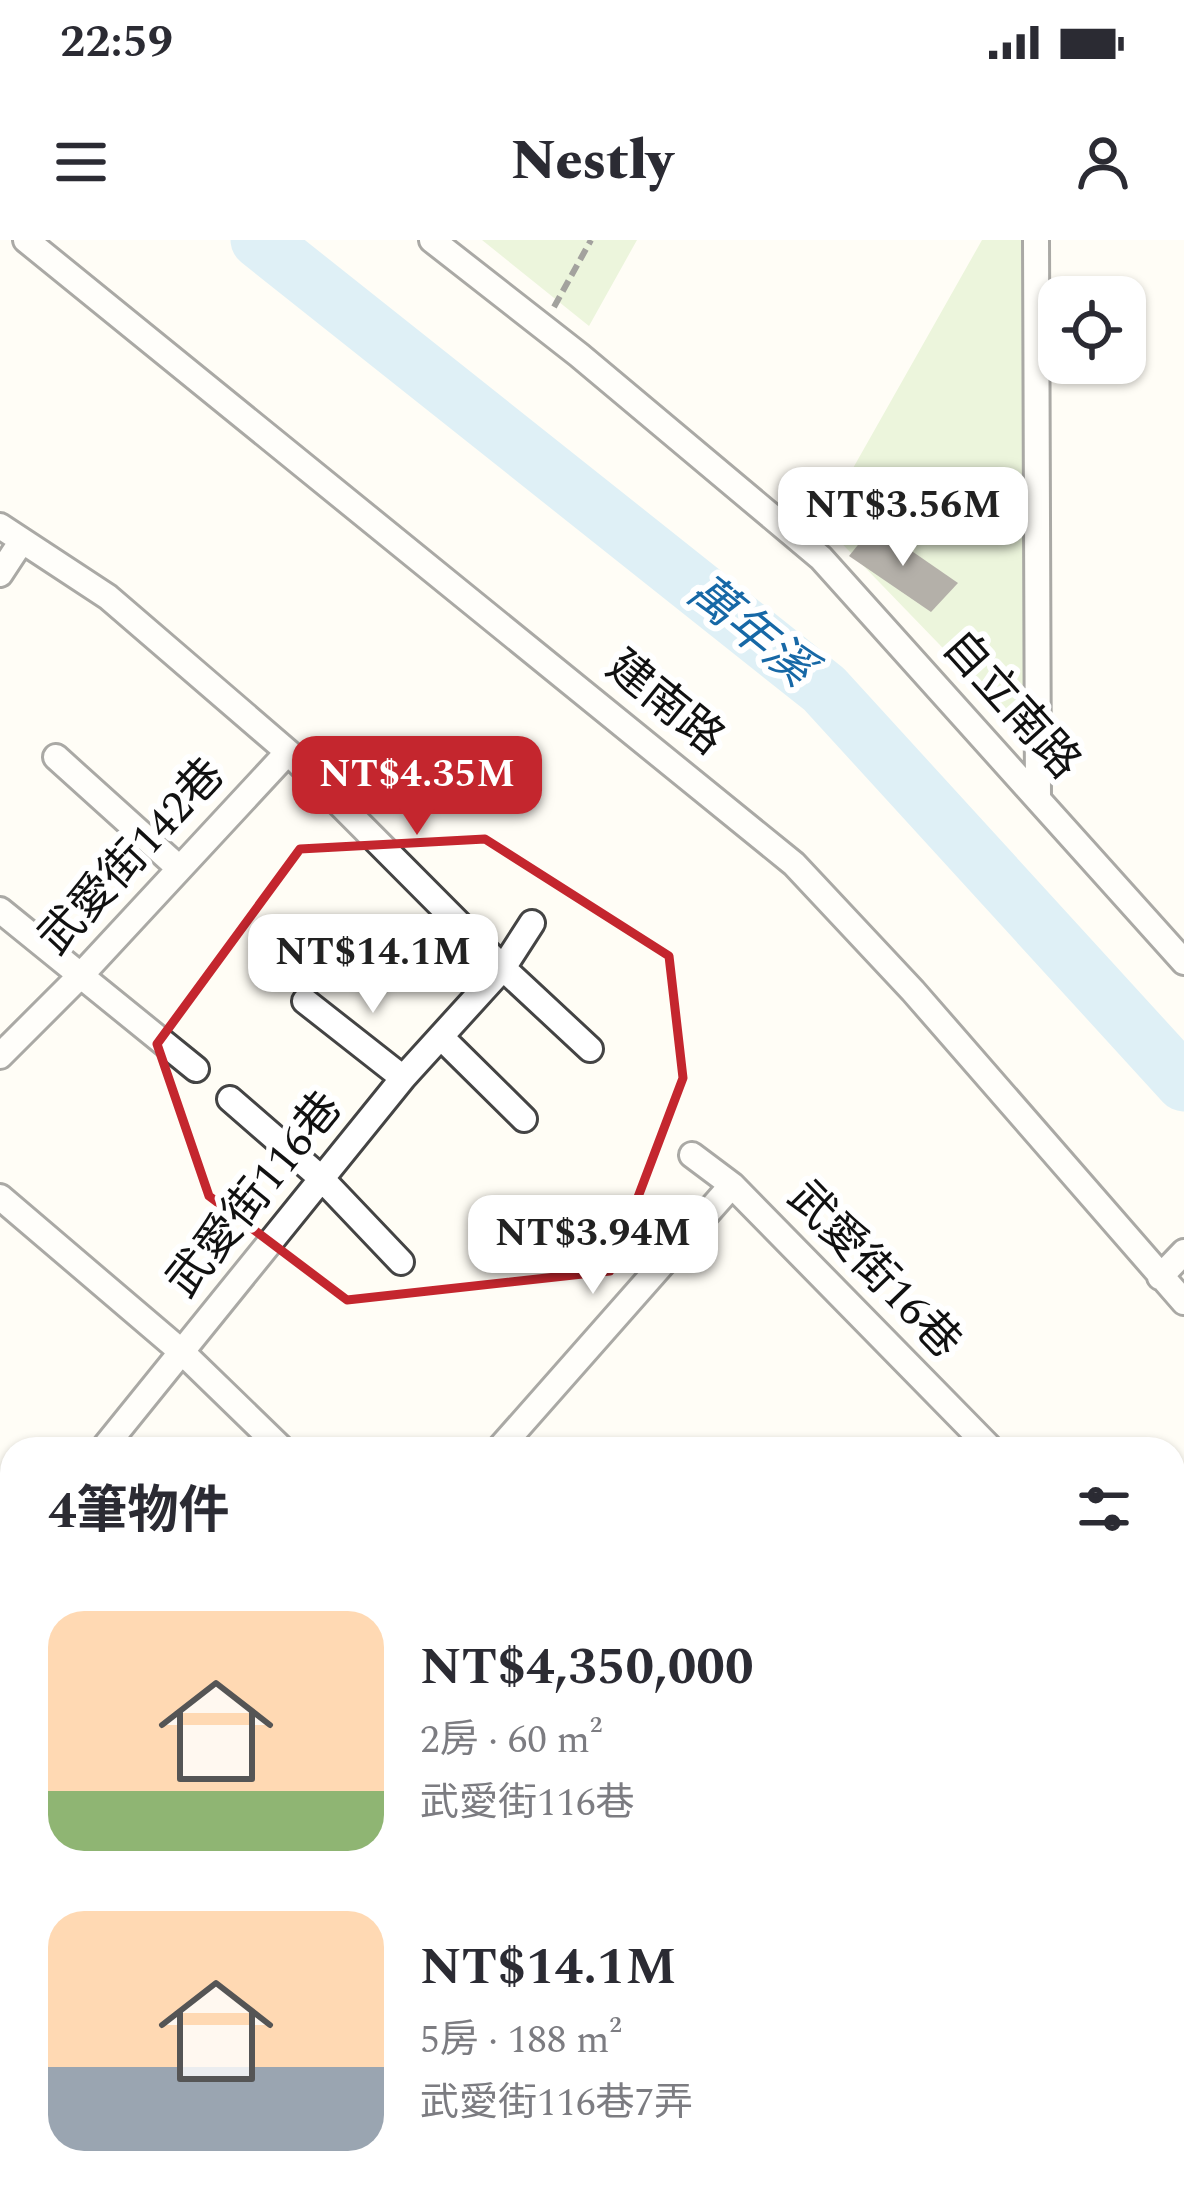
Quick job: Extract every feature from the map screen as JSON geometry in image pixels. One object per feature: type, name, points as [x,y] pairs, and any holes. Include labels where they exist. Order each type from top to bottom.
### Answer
[{"type":"street","name":"建南路","points":[[26,240],[794,864],[913,991],[1184,1302]]},
{"type":"street","name":"自立南路","points":[[432,240],[579,355],[821,558],[1184,962]]},
{"type":"street","points":[[1036,240],[1038,797]]},
{"type":"street","name":"武愛街142巷","points":[[0,526],[108,597],[287,752],[0,1056]]},
{"type":"street","points":[[0,574],[21,542]]},
{"type":"street","points":[[287,752],[590,1049]]},
{"type":"street","points":[[56,757],[179,868]]},
{"type":"street","points":[[0,910],[196,1070]]},
{"type":"street","name":"武愛街116巷","points":[[113,1437],[403,1078],[503,968],[532,923]]},
{"type":"street","points":[[305,1001],[403,1078]]},
{"type":"street","points":[[441,1036],[524,1119]]},
{"type":"street","points":[[230,1099],[321,1178],[401,1262]]},
{"type":"street","name":"武愛街16巷","points":[[692,1155],[732,1185],[979,1437]]},
{"type":"street","points":[[511,1437],[732,1185]]},
{"type":"street","points":[[5,1212],[183,1354],[269,1437]]},
{"type":"street","points":[[1160,1277],[1184,1252]]},
{"type":"path","points":[[552,310],[591,240]]},
{"type":"highlighted area","points":[[485,839],[669,956],[683,1078],[610,1271],[347,1300],[209,1196],[157,1044],[300,849]]},
{"type":"green space","points":[[482,240],[637,240],[589,326]]},
{"type":"green space","points":[[982,240],[1022,240],[1025,733],[822,523]]},
{"type":"building","points":[[874,525],[958,583],[931,612],[849,556]]},
{"type":"waterway","name":"萬年溪","points":[[259,240],[824,689],[1184,1083]]}]
